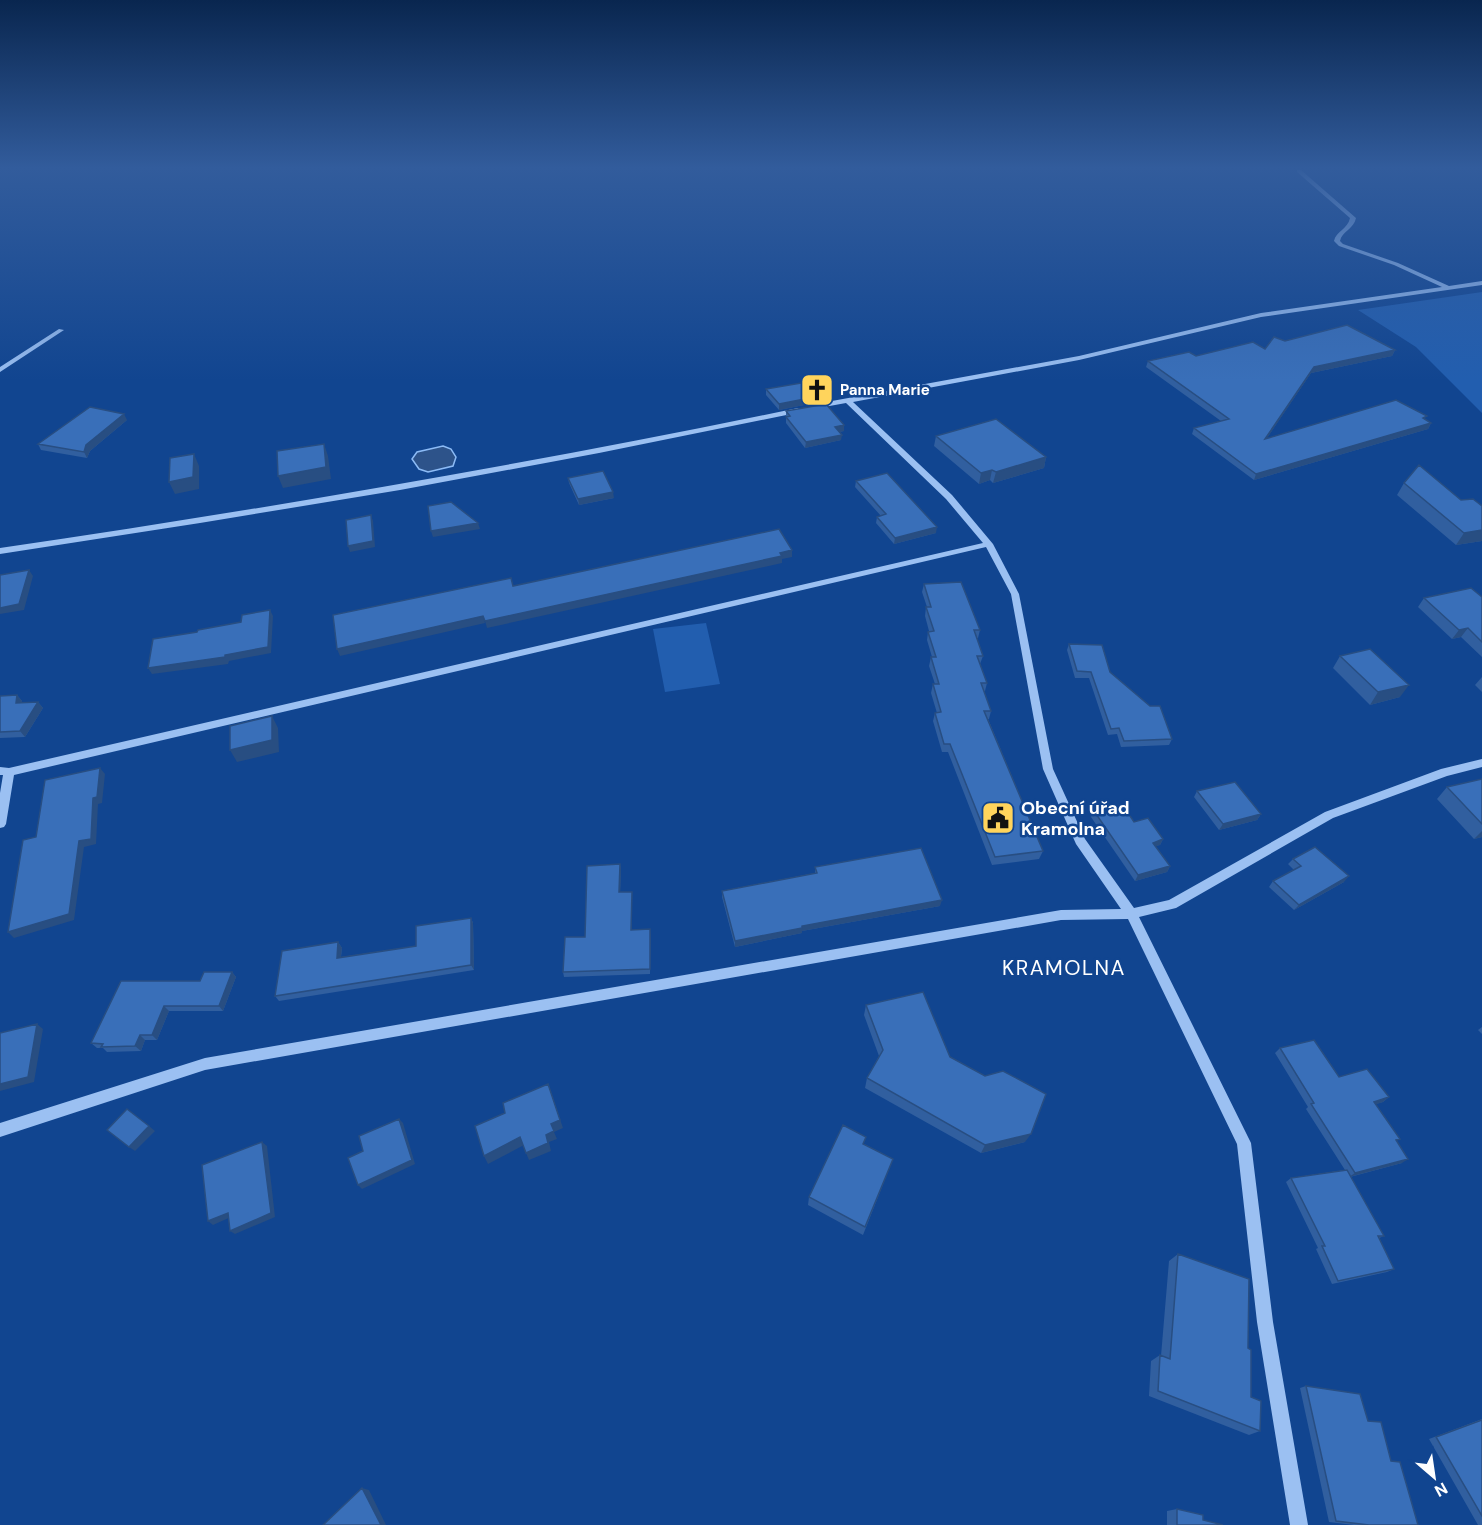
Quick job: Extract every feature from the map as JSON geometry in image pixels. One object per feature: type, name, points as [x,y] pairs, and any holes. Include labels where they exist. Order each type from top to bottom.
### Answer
[{"type":"street","points":[[1338,239],[1341,245],[1396,264],[1448,287]]},
{"type":"street","points":[[0,551],[255,512],[623,446],[847,400],[1079,358],[1261,315],[1482,283]]},
{"type":"street","points":[[0,370],[61,330]]},
{"type":"street","points":[[847,400],[950,497],[989,544],[1015,594],[1048,769],[1080,841],[1131,914],[1244,1143],[1265,1322],[1299,1525]]},
{"type":"street","points":[[0,824],[5,771],[989,544]]},
{"type":"street","points":[[0,1130],[205,1064],[1062,915],[1131,914],[1173,904],[1329,815],[1445,772],[1482,763]]},
{"type":"shaded area","points":[[1482,292],[1482,413],[1416,347],[1358,310]]},
{"type":"shaded area","points":[[443,446],[451,449],[456,457],[453,466],[428,472],[419,469],[412,459],[417,452]]},
{"type":"shaded area","points":[[706,623],[720,684],[665,692],[653,629]]},
{"type":"building","points":[[1347,325],[1395,350],[1314,367],[1265,439],[1396,400],[1427,416],[1423,418],[1431,423],[1256,474],[1194,428],[1229,419],[1148,361],[1189,352],[1196,356],[1253,342],[1265,349],[1274,337],[1285,341]]},
{"type":"building","points":[[807,382],[820,396],[779,404],[766,389]]},
{"type":"building","points":[[826,404],[844,425],[835,427],[842,435],[806,442],[786,417],[790,416],[786,411]]},
{"type":"building","points":[[90,407],[124,414],[86,445],[84,452],[38,444]]},
{"type":"building","points":[[996,419],[1046,457],[996,472],[992,470],[981,473],[936,436]]},
{"type":"building","points":[[324,444],[326,467],[278,476],[277,451]]},
{"type":"building","points":[[194,454],[193,477],[169,482],[170,458]]},
{"type":"building","points":[[1419,465],[1461,500],[1473,499],[1482,506],[1482,530],[1464,533],[1404,483]]},
{"type":"building","points":[[603,471],[613,492],[578,499],[568,478]]},
{"type":"building","points":[[887,473],[937,527],[895,538],[877,517],[886,514],[856,481]]},
{"type":"building","points":[[451,502],[478,523],[431,531],[428,506]]},
{"type":"building","points":[[371,515],[373,541],[348,546],[346,520]]},
{"type":"building","points":[[779,529],[792,550],[780,553],[782,556],[485,621],[483,616],[337,649],[333,615],[511,578],[513,586]]},
{"type":"building","points":[[29,570],[19,604],[0,608],[0,575]]},
{"type":"building","points":[[961,582],[980,630],[974,630],[983,656],[977,656],[987,683],[981,683],[991,711],[984,711],[1043,851],[995,857],[950,744],[944,744],[935,713],[941,712],[933,684],[939,684],[931,657],[936,657],[928,632],[934,631],[926,607],[931,607],[924,584]]},
{"type":"building","points":[[1471,588],[1482,597],[1482,642],[1468,628],[1459,630],[1424,598]]},
{"type":"building","points":[[270,610],[268,647],[225,655],[225,657],[148,668],[153,639],[241,622],[242,615]]},
{"type":"building","points":[[1069,644],[1102,645],[1110,672],[1150,706],[1160,706],[1172,739],[1124,741],[1119,728],[1111,729],[1091,672],[1077,671]]},
{"type":"building","points":[[1370,649],[1409,685],[1378,692],[1340,656]]},
{"type":"building","points":[[17,695],[16,703],[38,702],[20,731],[0,732],[0,696]]},
{"type":"building","points":[[272,716],[272,740],[230,750],[230,726]]},
{"type":"building","points":[[100,768],[97,797],[93,798],[91,839],[79,841],[69,914],[8,932],[23,840],[36,837],[45,780]]},
{"type":"building","points":[[1482,779],[1482,824],[1447,787]]},
{"type":"building","points":[[1235,782],[1261,814],[1223,824],[1197,791]]},
{"type":"building","points":[[1122,804],[1134,822],[1148,818],[1163,839],[1153,843],[1170,866],[1138,875],[1094,811]]},
{"type":"building","points":[[1315,847],[1349,876],[1299,905],[1273,881],[1301,866],[1293,859]]},
{"type":"building","points":[[921,848],[942,900],[735,941],[722,891],[817,873],[815,867]]},
{"type":"building","points":[[620,864],[619,892],[632,892],[631,930],[650,929],[650,969],[563,972],[565,937],[585,937],[587,866]]},
{"type":"building","points":[[471,918],[471,965],[275,996],[282,951],[338,942],[337,958],[416,946],[416,926]]},
{"type":"building","points":[[204,972],[232,972],[219,1006],[164,1006],[152,1035],[140,1035],[135,1046],[101,1047],[103,1044],[91,1043],[121,981],[200,981]]},
{"type":"building","points":[[923,992],[950,1057],[985,1076],[1003,1071],[1046,1094],[1031,1134],[985,1145],[867,1078],[883,1050],[866,1005]]},
{"type":"building","points":[[37,1024],[28,1077],[0,1084],[0,1033]]},
{"type":"building","points":[[1314,1040],[1339,1077],[1367,1069],[1389,1097],[1374,1102],[1400,1139],[1396,1140],[1408,1159],[1355,1173],[1311,1104],[1314,1103],[1280,1048]]},
{"type":"building","points":[[548,1084],[560,1120],[551,1124],[554,1131],[546,1135],[548,1143],[526,1153],[520,1137],[484,1156],[475,1126],[505,1113],[503,1103]]},
{"type":"building","points":[[127,1109],[149,1126],[129,1147],[107,1130]]},
{"type":"building","points":[[399,1119],[412,1160],[358,1185],[348,1158],[363,1151],[359,1136]]},
{"type":"building","points":[[843,1125],[866,1137],[863,1144],[893,1159],[865,1227],[809,1197]]},
{"type":"building","points":[[262,1142],[271,1213],[230,1231],[228,1213],[208,1221],[202,1165]]},
{"type":"building","points":[[1347,1170],[1384,1236],[1378,1236],[1394,1269],[1338,1281],[1322,1246],[1325,1246],[1291,1178]]},
{"type":"building","points":[[1178,1254],[1249,1279],[1248,1348],[1251,1350],[1251,1397],[1261,1401],[1260,1431],[1158,1391],[1160,1355],[1170,1359]]},
{"type":"building","points":[[1306,1386],[1360,1394],[1368,1421],[1381,1422],[1391,1461],[1400,1462],[1418,1525],[1369,1525],[1336,1521]]},
{"type":"building","points":[[1482,1420],[1482,1516],[1436,1437]]},
{"type":"building","points":[[362,1488],[381,1525],[323,1525]]},
{"type":"building","points":[[1177,1509],[1203,1515],[1203,1520],[1223,1525],[1177,1525]]},
{"type":"place","name":"Panna Marie","points":[[817,390]]},
{"type":"place","name":"Obecní úřad Kramolna","points":[[998,818]]},
{"type":"district","name":"KRAMOLNA","points":[[1064,968]]}]
